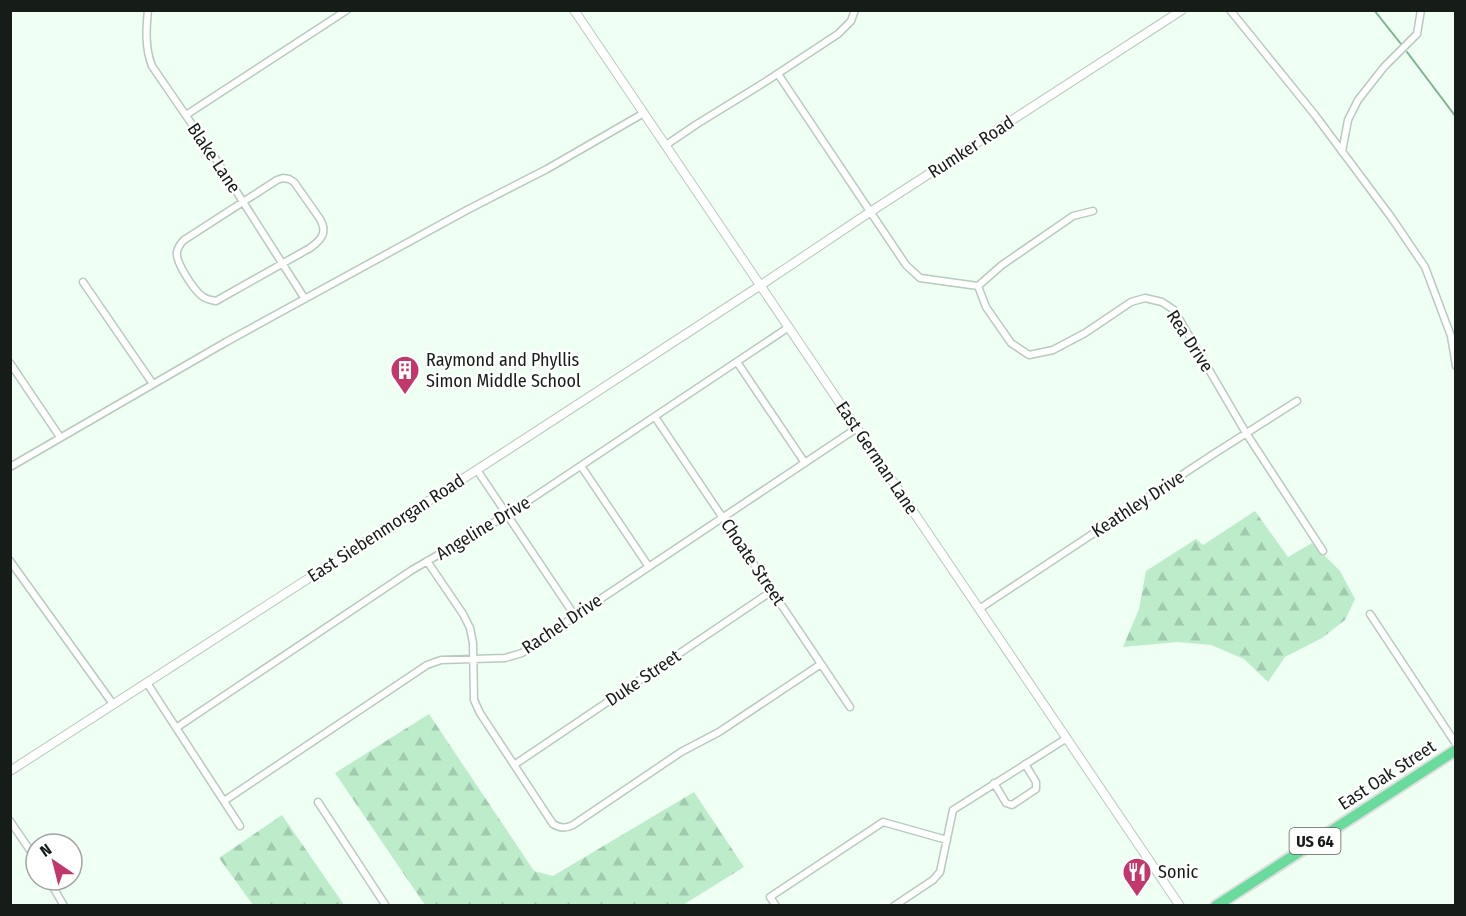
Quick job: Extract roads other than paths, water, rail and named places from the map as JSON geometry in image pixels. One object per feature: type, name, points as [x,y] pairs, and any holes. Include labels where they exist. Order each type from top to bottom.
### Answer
[{"type":"highway","name":"East Oak Street","points":[[1216,906],[1455,750]]},
{"type":"street","name":"Blake Lane","points":[[148,10],[146,41],[147,54],[152,66],[243,201],[305,299]]},
{"type":"street","points":[[186,115],[347,10]]},
{"type":"street","points":[[666,145],[838,34],[851,21],[855,10]]},
{"type":"street","name":"Rumker Road","points":[[761,285],[1182,10]]},
{"type":"street","points":[[1230,10],[1315,115],[1425,267],[1451,336],[1455,366]]},
{"type":"street","points":[[1341,152],[1348,120],[1359,100],[1384,67],[1417,34],[1421,10]]},
{"type":"street","name":"East German Lane","points":[[575,11],[1180,906]]},
{"type":"street","points":[[778,74],[906,265],[920,278],[978,286],[1002,265],[1073,216],[1093,211]]},
{"type":"street","points":[[10,467],[305,299],[547,169],[644,113]]},
{"type":"street","points":[[289,179],[294,182],[324,225],[324,232],[321,240],[283,264],[216,301],[208,300],[202,296],[180,266],[177,252],[184,240],[243,201],[277,180],[289,179]]},
{"type":"street","points":[[83,282],[153,384]]},
{"type":"street","name":"East Siebenmorgan Road","points":[[10,771],[761,285]]},
{"type":"street","name":"Rea Drive","points":[[978,286],[986,308],[1011,344],[1029,355],[1053,350],[1085,333],[1131,302],[1145,298],[1162,302],[1174,310],[1246,433],[1323,551]]},
{"type":"street","name":"Angeline Drive","points":[[176,728],[427,561],[507,515],[789,327]]},
{"type":"street","points":[[737,362],[805,463]]},
{"type":"street","points":[[10,363],[60,438]]},
{"type":"street","name":"Keathley Drive","points":[[979,609],[1297,401]]},
{"type":"street","name":"Choate Street","points":[[655,417],[850,707]]},
{"type":"street","name":"Rachel Drive","points":[[224,801],[427,665],[441,660],[506,658],[522,653],[857,428]]},
{"type":"street","points":[[581,466],[649,567]]},
{"type":"street","points":[[477,470],[575,616]]},
{"type":"street","points":[[10,561],[113,704]]},
{"type":"street","points":[[427,561],[470,628],[474,700],[480,713],[553,824],[559,827],[567,828],[573,825],[681,752],[719,732],[821,664]]},
{"type":"street","name":"Duke Street","points":[[514,765],[772,591]]},
{"type":"street","points":[[1370,614],[1455,744]]},
{"type":"street","points":[[147,683],[240,826]]},
{"type":"street","points":[[894,906],[933,880],[940,872],[953,810],[1067,738]]},
{"type":"street","points":[[994,783],[1009,805],[1020,800],[1037,787],[1024,764]]},
{"type":"street","points":[[318,802],[386,906]]},
{"type":"street","points":[[10,821],[24,841]]},
{"type":"street","points":[[776,906],[770,897],[883,822],[947,840]]},
{"type":"street","points":[[56,892],[64,906]]},
{"type":"waterway","points":[[1374,10],[1401,44]]},
{"type":"waterway","points":[[1407,52],[1456,117]]},
{"type":"place","name":"Raymond and Phyllis Simon Middle School","points":[[405,396]]},
{"type":"place","name":"Sonic","points":[[1137,898]]}]
